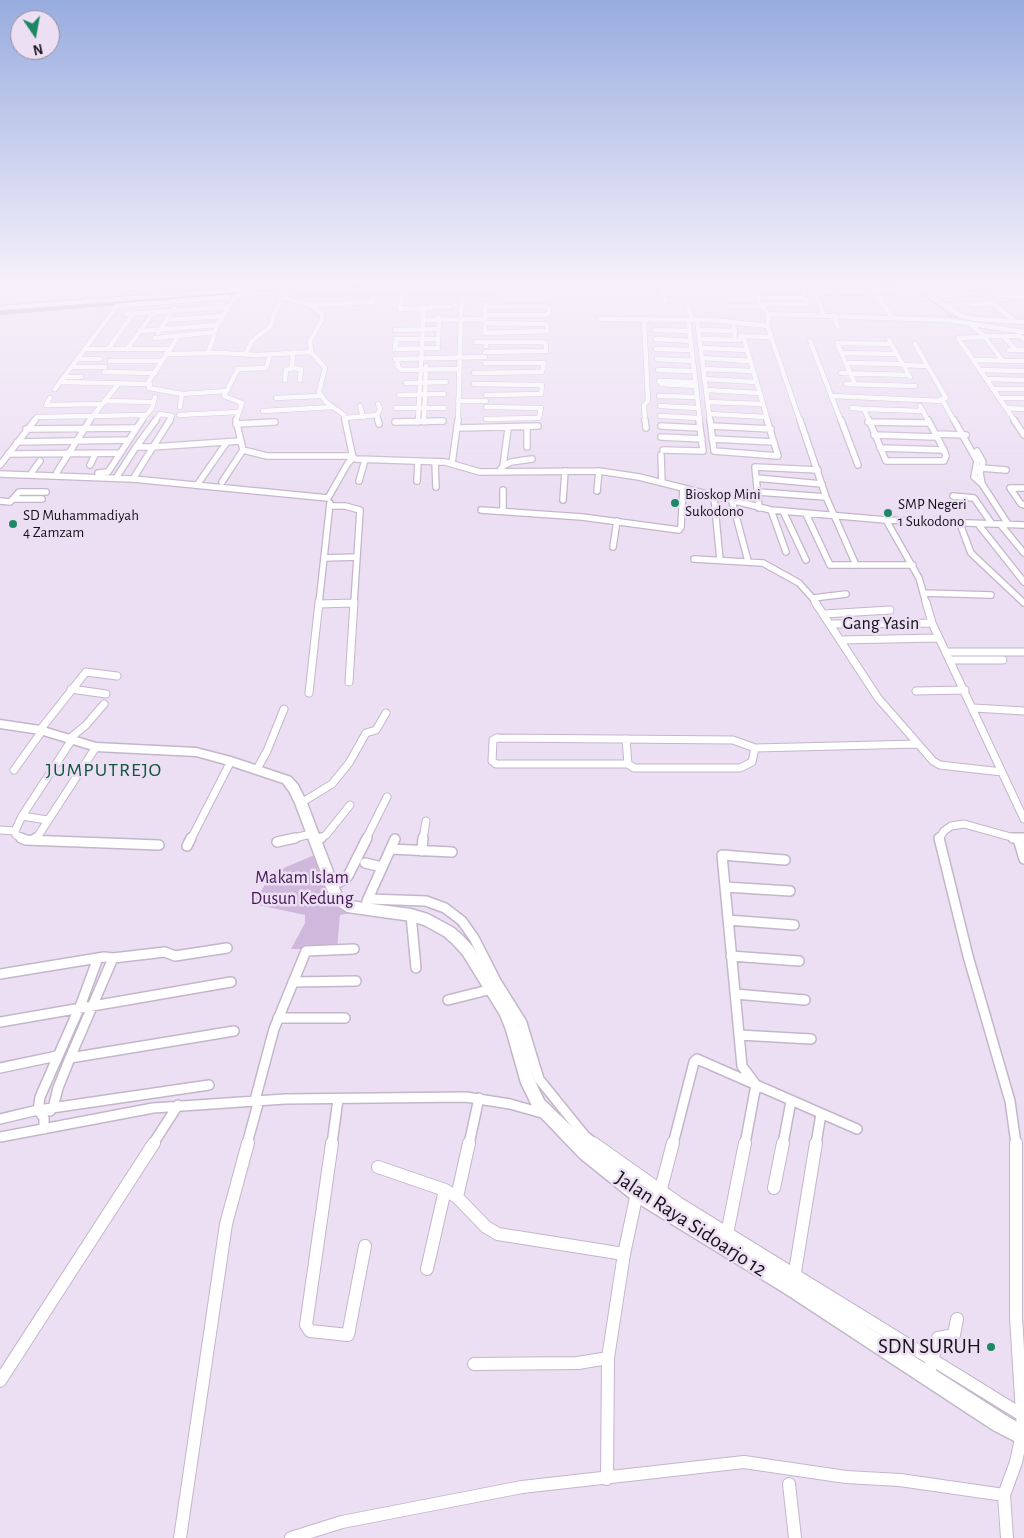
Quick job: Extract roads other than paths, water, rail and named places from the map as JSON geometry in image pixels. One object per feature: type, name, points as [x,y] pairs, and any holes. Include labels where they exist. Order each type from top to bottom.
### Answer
[{"type":"main road","name":"Jalan Raya Sidoarjo 12","points":[[0,724],[43,728],[96,747],[196,752],[259,766],[287,780],[304,802],[335,884],[337,898],[344,904],[366,904],[411,915],[434,924],[458,940],[468,951],[492,989],[524,1050],[528,1083],[539,1105],[586,1152],[637,1193],[658,1198],[794,1280],[1023,1427]]},
{"type":"street","points":[[55,389],[83,352]]},
{"type":"street","points":[[96,383],[117,352]]},
{"type":"street","points":[[292,368],[293,352]]},
{"type":"street","points":[[150,385],[154,373],[166,354],[270,355],[311,352],[325,368],[319,386],[320,396]]},
{"type":"street","points":[[418,422],[424,369],[423,352]]},
{"type":"street","points":[[437,358],[438,352]]},
{"type":"street","points":[[449,463],[458,428],[459,352]]},
{"type":"street","points":[[485,352],[485,373]]},
{"type":"street","points":[[519,352],[519,362]]},
{"type":"street","points":[[459,369],[401,370],[396,359],[485,357],[525,352]]},
{"type":"street","points":[[646,352],[648,401],[644,405],[646,428]]},
{"type":"street","points":[[662,483],[662,452],[702,452],[692,352]]},
{"type":"street","points":[[701,352],[714,451],[778,456],[747,352]]},
{"type":"street","points":[[776,352],[826,497],[856,566]]},
{"type":"street","points":[[815,352],[858,464]]},
{"type":"street","points":[[919,352],[943,399],[967,437],[980,465]]},
{"type":"street","points":[[967,352],[992,389],[1016,418],[1024,435]]},
{"type":"street","points":[[994,352],[1000,360]]},
{"type":"street","points":[[846,384],[916,388],[896,354],[842,353],[855,384]]},
{"type":"street","points":[[243,450],[239,441],[236,424],[242,403],[224,397],[238,369],[266,368],[270,355]]},
{"type":"street","points":[[474,373],[544,372],[544,362],[519,362],[485,357]]},
{"type":"street","points":[[702,358],[750,361]]},
{"type":"street","points":[[78,359],[100,359]]},
{"type":"street","points":[[658,359],[693,361]]},
{"type":"street","points":[[973,360],[1024,361]]},
{"type":"street","points":[[110,361],[162,361]]},
{"type":"street","points":[[846,363],[926,364]]},
{"type":"street","points":[[72,368],[154,373]]},
{"type":"street","points":[[285,380],[286,370],[292,368],[300,369],[300,380]]},
{"type":"street","points":[[704,369],[753,371]]},
{"type":"street","points":[[658,370],[694,371]]},
{"type":"street","points":[[980,370],[1024,371]]},
{"type":"street","points":[[841,373],[909,375]]},
{"type":"street","points":[[65,377],[82,375],[77,382]]},
{"type":"street","points":[[704,379],[756,382]]},
{"type":"street","points":[[986,379],[1024,380]]},
{"type":"street","points":[[659,381],[696,384],[661,384],[659,381]]},
{"type":"street","points":[[61,382],[150,385],[165,391],[182,394],[226,392]]},
{"type":"street","points":[[406,383],[446,382]]},
{"type":"street","points":[[57,472],[82,429],[119,383]]},
{"type":"street","points":[[474,384],[542,385],[541,394],[515,395],[486,401]]},
{"type":"street","points":[[486,384],[486,425]]},
{"type":"street","points":[[992,389],[1024,389]]},
{"type":"street","points":[[706,390],[760,393]]},
{"type":"street","points":[[180,407],[182,394]]},
{"type":"street","points":[[399,395],[444,394]]},
{"type":"street","points":[[422,395],[425,408],[424,422]]},
{"type":"street","points":[[515,395],[516,406]]},
{"type":"street","points":[[832,395],[943,399]]},
{"type":"street","points":[[276,398],[320,396],[342,413],[345,418],[353,457]]},
{"type":"street","points":[[660,396],[697,398]]},
{"type":"street","points":[[0,470],[106,473],[135,428],[152,408],[154,399],[46,405],[50,398]]},
{"type":"street","points":[[999,398],[1024,398]]},
{"type":"street","points":[[458,400],[540,407],[540,418],[486,419]]},
{"type":"street","points":[[707,402],[763,404]]},
{"type":"street","points":[[378,404],[380,409],[377,415],[379,424]]},
{"type":"street","points":[[360,406],[363,417]]},
{"type":"street","points":[[660,406],[698,408]]},
{"type":"street","points":[[263,411],[333,407]]},
{"type":"street","points":[[396,408],[444,408]]},
{"type":"street","points":[[852,408],[922,408],[944,450],[946,458],[943,462],[889,463],[886,461],[864,409]]},
{"type":"street","points":[[1006,408],[1024,409]]},
{"type":"street","points":[[179,415],[238,412]]},
{"type":"street","points":[[0,465],[37,417],[145,414]]},
{"type":"street","points":[[116,478],[160,414],[172,415],[156,447],[135,478]]},
{"type":"street","points":[[709,414],[767,417]]},
{"type":"street","points":[[345,418],[377,415]]},
{"type":"street","points":[[660,416],[699,418]]},
{"type":"street","points":[[395,422],[443,421]]},
{"type":"street","points":[[236,424],[274,422]]},
{"type":"street","points":[[868,422],[929,423]]},
{"type":"street","points":[[458,428],[538,426]]},
{"type":"street","points":[[661,426],[700,428]]},
{"type":"street","points":[[710,426],[771,430]]},
{"type":"street","points":[[527,427],[527,447]]},
{"type":"street","points":[[26,430],[135,428]]},
{"type":"street","points":[[499,472],[503,466],[508,429]]},
{"type":"street","points":[[874,434],[967,437]]},
{"type":"street","points":[[660,437],[702,439]]},
{"type":"street","points":[[712,439],[774,442]]},
{"type":"street","points":[[17,442],[128,440]]},
{"type":"street","points":[[136,447],[239,441]]},
{"type":"street","points":[[197,485],[227,442]]},
{"type":"street","points":[[880,448],[944,450]]},
{"type":"street","points":[[243,450],[276,457],[353,457],[365,460],[449,463],[474,471],[599,471],[662,483],[759,508],[806,514],[960,524],[1024,522]]},
{"type":"street","points":[[222,482],[243,450]]},
{"type":"street","points":[[90,465],[96,453]]},
{"type":"street","points":[[8,454],[120,453]]},
{"type":"street","points":[[0,474],[135,478],[326,498],[330,497],[353,457]]},
{"type":"street","points":[[503,466],[511,462],[532,459]]},
{"type":"street","points":[[359,480],[365,460]]},
{"type":"street","points":[[417,481],[418,461]]},
{"type":"street","points":[[32,472],[40,462]]},
{"type":"street","points":[[436,462],[436,487]]},
{"type":"street","points":[[980,465],[1006,470]]},
{"type":"street","points":[[980,465],[973,475],[982,484],[1008,524]]},
{"type":"street","points":[[759,508],[754,467],[818,470]]},
{"type":"street","points":[[563,500],[566,471]]},
{"type":"street","points":[[597,491],[599,471]]},
{"type":"street","points":[[756,478],[822,484]]},
{"type":"street","points":[[1024,488],[1010,488],[1021,504],[1024,504]]},
{"type":"street","points":[[481,510],[503,510],[681,529],[683,489]]},
{"type":"street","points":[[503,490],[503,510]]},
{"type":"street","points":[[0,502],[10,502],[13,498],[19,492],[44,492],[39,499],[13,498]]},
{"type":"street","points":[[758,492],[826,497]]},
{"type":"street","points":[[714,496],[720,560]]},
{"type":"street","points":[[954,496],[974,498],[992,524]]},
{"type":"street","points":[[309,693],[331,506],[326,498]]},
{"type":"street","points":[[732,501],[748,561]]},
{"type":"street","points":[[331,506],[345,506],[360,510],[349,682]]},
{"type":"street","points":[[771,510],[786,552]]},
{"type":"street","points":[[783,511],[806,560]]},
{"type":"street","points":[[806,514],[829,564],[839,567],[913,565]]},
{"type":"street","points":[[886,520],[913,565],[938,638],[966,690],[1024,819]]},
{"type":"street","points":[[613,547],[617,521]]},
{"type":"street","points":[[960,524],[971,553],[998,581],[1024,603]]},
{"type":"street","points":[[978,524],[1024,582]]},
{"type":"street","points":[[1000,524],[1024,553]]},
{"type":"street","points":[[324,558],[357,557]]},
{"type":"street","points":[[694,559],[748,561],[768,564],[800,583],[824,614],[878,698],[932,761],[940,765],[1002,772]]},
{"type":"street","points":[[923,593],[991,595]]},
{"type":"street","points":[[813,598],[846,594]]},
{"type":"street","points":[[319,604],[354,603]]},
{"type":"street","points":[[824,614],[890,610]]},
{"type":"street","name":"Gang Yasin","points":[[830,624],[932,623]]},
{"type":"street","points":[[841,640],[938,638]]},
{"type":"street","points":[[946,652],[1024,652]]},
{"type":"street","points":[[950,660],[1003,660]]},
{"type":"street","points":[[14,770],[71,689],[87,671],[116,676]]},
{"type":"street","points":[[71,689],[106,694]]},
{"type":"street","points":[[916,691],[966,690]]},
{"type":"street","points":[[15,831],[22,816],[71,738],[86,725],[104,704]]},
{"type":"street","points":[[974,708],[1024,711]]},
{"type":"street","points":[[259,766],[284,709]]},
{"type":"street","points":[[304,802],[332,784],[349,763],[366,733],[376,730],[386,713]]},
{"type":"street","points":[[755,748],[752,762],[740,768],[634,768],[628,764],[496,764],[492,761],[493,740],[497,738],[733,740],[755,748],[918,744]]},
{"type":"street","points":[[626,739],[628,764]]},
{"type":"street","points":[[35,840],[96,747]]},
{"type":"street","points":[[187,846],[231,761]]},
{"type":"street","points":[[335,884],[348,876],[386,798]]},
{"type":"street","points":[[278,842],[317,838],[350,804]]},
{"type":"street","points":[[22,816],[47,820]]},
{"type":"street","points":[[422,851],[423,830],[426,821]]},
{"type":"street","points":[[1007,1538],[1004,1495],[1010,1483],[1023,1427],[1016,1317],[1017,1149],[1010,1101],[968,956],[939,838],[951,826],[964,824],[1021,838],[1024,859]]},
{"type":"street","points":[[0,830],[15,831]]},
{"type":"street","points":[[15,831],[19,838],[35,840],[159,844]]},
{"type":"street","points":[[395,839],[366,904],[426,901],[445,908],[462,921],[474,938],[497,983],[522,1023],[524,1050],[539,1079],[586,1136],[658,1198],[727,1234],[794,1280],[821,1114]]},
{"type":"street","points":[[391,849],[452,852]]},
{"type":"street","points":[[727,1234],[756,1085],[742,1066],[722,856],[785,860]]},
{"type":"street","points":[[365,863],[382,867]]},
{"type":"street","points":[[725,887],[790,891]]},
{"type":"street","points":[[411,915],[416,968]]},
{"type":"street","points":[[728,920],[794,925]]},
{"type":"street","points":[[0,974],[98,958],[162,952],[175,956],[227,948]]},
{"type":"street","points":[[180,1538],[226,1224],[278,1018],[306,951],[354,949]]},
{"type":"street","points":[[732,956],[799,961]]},
{"type":"street","points":[[42,1119],[42,1091],[79,1008],[98,958]]},
{"type":"street","points":[[0,1137],[42,1119],[53,1108],[58,1088],[70,1058],[113,958]]},
{"type":"street","points":[[294,982],[356,981]]},
{"type":"street","points":[[0,1022],[231,982]]},
{"type":"street","points":[[448,1000],[492,989]]},
{"type":"street","points":[[735,994],[805,1000]]},
{"type":"street","points":[[278,1018],[345,1018]]},
{"type":"street","points":[[70,1058],[234,1030]]},
{"type":"street","points":[[739,1035],[810,1039]]},
{"type":"street","points":[[0,1068],[57,1056]]},
{"type":"street","points":[[658,1198],[695,1060],[699,1058],[791,1101],[857,1129]]},
{"type":"street","points":[[53,1108],[209,1084]]},
{"type":"street","points":[[0,1119],[42,1119],[178,1105],[257,1100],[478,1098],[533,1109],[550,1116]]},
{"type":"street","points":[[457,1198],[478,1098]]},
{"type":"street","points":[[338,1099],[306,1325],[310,1331],[348,1335],[364,1246]]},
{"type":"street","points":[[774,1188],[791,1101]]},
{"type":"street","points":[[0,1381],[178,1105]]},
{"type":"street","points":[[378,1167],[445,1190],[457,1198],[486,1227],[498,1234],[624,1254]]},
{"type":"street","points":[[427,1269],[445,1190]]},
{"type":"street","points":[[607,1479],[608,1358],[624,1254],[637,1193]]},
{"type":"street","points":[[957,1319],[954,1335],[938,1338],[930,1366],[1023,1427]]},
{"type":"street","points":[[474,1364],[578,1363],[608,1358]]},
{"type":"street","points":[[291,1538],[342,1522],[522,1487],[607,1479],[744,1462],[846,1478],[900,1480],[1004,1495]]},
{"type":"street","points":[[789,1484],[795,1538]]},
{"type":"place","name":"Bioskop Mini Sukodono","points":[[675,503]]},
{"type":"place","name":"SMP Negeri 1 Sukodono","points":[[888,513]]},
{"type":"place","name":"SD Muhammadiyah 4 Zamzam","points":[[13,524]]},
{"type":"place","name":"SDN SURUH","points":[[991,1347]]},
{"type":"district","name":"JUMPUTREJO","points":[[104,770]]},
{"type":"park label","name":"Makam Islam Dusun Kedung","points":[[302,888]]}]
